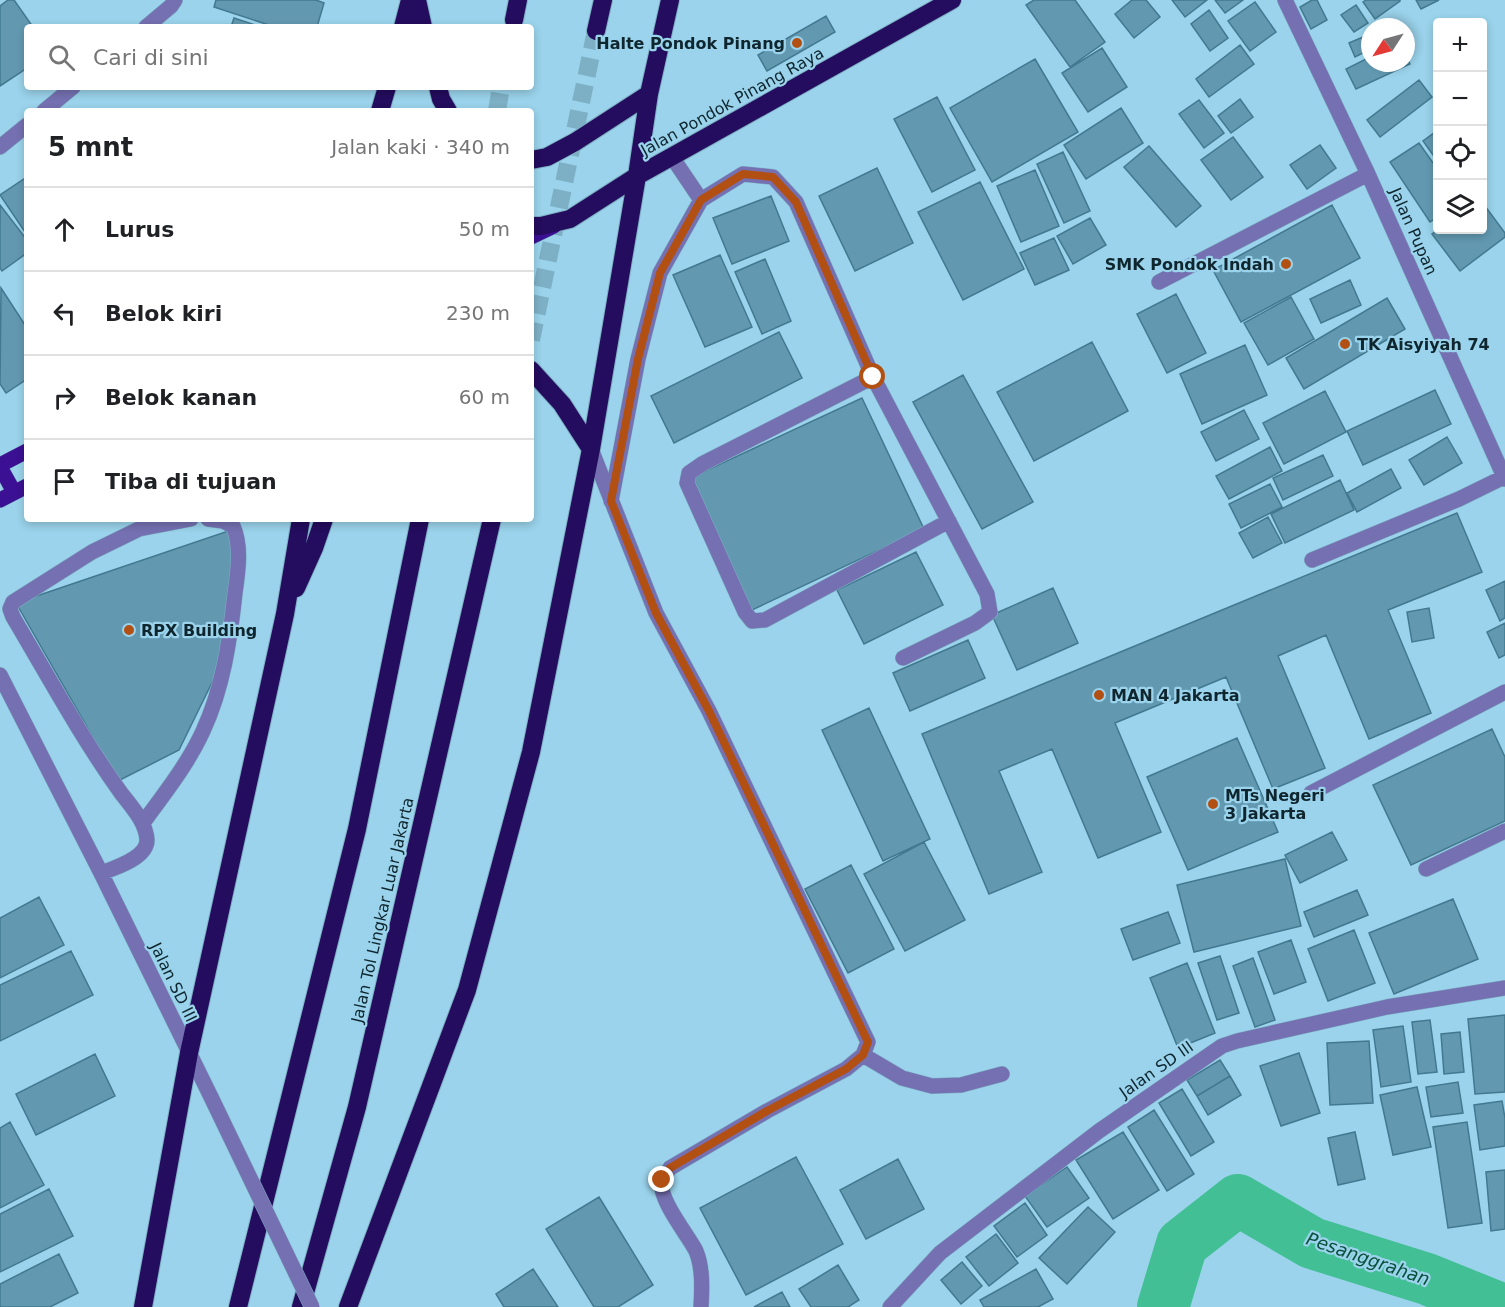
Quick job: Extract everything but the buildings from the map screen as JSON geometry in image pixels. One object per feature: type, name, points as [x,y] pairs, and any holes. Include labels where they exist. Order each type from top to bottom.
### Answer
[{"type":"highway","points":[[404,24],[410,0]]},
{"type":"highway","points":[[417,0],[422,24]]},
{"type":"highway","points":[[514,20],[518,0]]},
{"type":"highway","points":[[596,32],[603,0]]},
{"type":"highway","points":[[348,1307],[467,990],[531,752],[591,449],[649,94],[670,0]]},
{"type":"highway","name":"Jalan Pondok Pinang Raya","points":[[570,219],[637,176],[952,0]]},
{"type":"highway","points":[[381,108],[387,90]]},
{"type":"highway","points":[[388,90],[391,108]]},
{"type":"highway","points":[[439,90],[446,108]]},
{"type":"highway","points":[[534,160],[547,158],[649,94]]},
{"type":"highway","points":[[534,226],[570,219]]},
{"type":"highway","points":[[534,373],[562,404],[591,449]]},
{"type":"highway","points":[[287,522],[297,543]]},
{"type":"highway","points":[[143,1307],[189,1053],[285,615],[300,522]]},
{"type":"highway","points":[[285,615],[323,522]]},
{"type":"highway","points":[[238,1307],[357,829],[419,522]]},
{"type":"highway","name":"Jalan Tol Lingkar Luar Jakarta","points":[[302,1307],[357,1107],[491,522]]},
{"type":"main road","name":"Jalan Pondok Pinang Raya","points":[[534,236],[570,219]]},
{"type":"main road","points":[[0,500],[21,489],[0,466],[24,453]]},
{"type":"street","points":[[150,24],[175,0]]},
{"type":"street","name":"Jalan Pupan","points":[[1285,0],[1368,174],[1505,478]]},
{"type":"street","points":[[48,108],[69,90]]},
{"type":"street","points":[[0,147],[24,127]]},
{"type":"street","points":[[672,157],[701,200]]},
{"type":"street","points":[[611,501],[638,359],[660,273],[701,200],[743,174],[773,177],[796,202],[873,377],[987,594],[990,612],[975,622],[903,658]]},
{"type":"street","points":[[1159,282],[1368,174]]},
{"type":"street","points":[[873,377],[702,464],[689,473],[687,483],[745,612],[752,621],[765,620],[949,521]]},
{"type":"street","points":[[591,449],[656,613],[709,711],[868,1042],[863,1055],[846,1069],[767,1111],[670,1168],[662,1180],[663,1193],[696,1252],[701,1272],[702,1306]]},
{"type":"street","points":[[1312,560],[1505,478]]},
{"type":"street","points":[[101,873],[136,858],[143,851],[147,842],[143,823],[96,757],[10,609],[13,602],[137,524],[159,522]]},
{"type":"street","points":[[143,823],[204,730],[226,659],[233,618],[238,536],[233,526],[225,522]]},
{"type":"street","name":"Jalan SD III","points":[[0,675],[101,873],[312,1307]]},
{"type":"street","points":[[1311,793],[1505,692]]},
{"type":"street","points":[[1426,869],[1505,831]]},
{"type":"street","name":"Jalan SD III","points":[[890,1307],[940,1253],[1099,1131],[1222,1046],[1387,1007],[1505,988]]},
{"type":"street","points":[[863,1055],[902,1078],[932,1086],[961,1085],[1002,1074]]},
{"type":"waterway","name":"Pesanggrahan","points":[[1163,1307],[1182,1244],[1238,1200],[1312,1243],[1427,1279],[1496,1307]]},
{"type":"tunnel","points":[[534,326],[596,31]]},
{"type":"tunnel","points":[[498,108],[500,90]]},
{"type":"place","name":"Halte Pondok Pinang","points":[[797,43]]},
{"type":"place","name":"SMK Pondok Indah","points":[[1286,264]]},
{"type":"place","name":"TK Aisyiyah 74","points":[[1345,344]]},
{"type":"place","name":"RPX Building","points":[[129,630]]},
{"type":"place","name":"MAN 4 Jakarta","points":[[1099,695]]},
{"type":"place","name":"MTs Negeri 3 Jakarta","points":[[1213,804]]},
{"type":"route","points":[[662,1180],[670,1168],[767,1111],[846,1069],[863,1055],[868,1042],[709,711],[656,613],[611,501],[638,359],[660,273],[701,200],[743,174],[773,177],[796,202],[873,377]]}]
